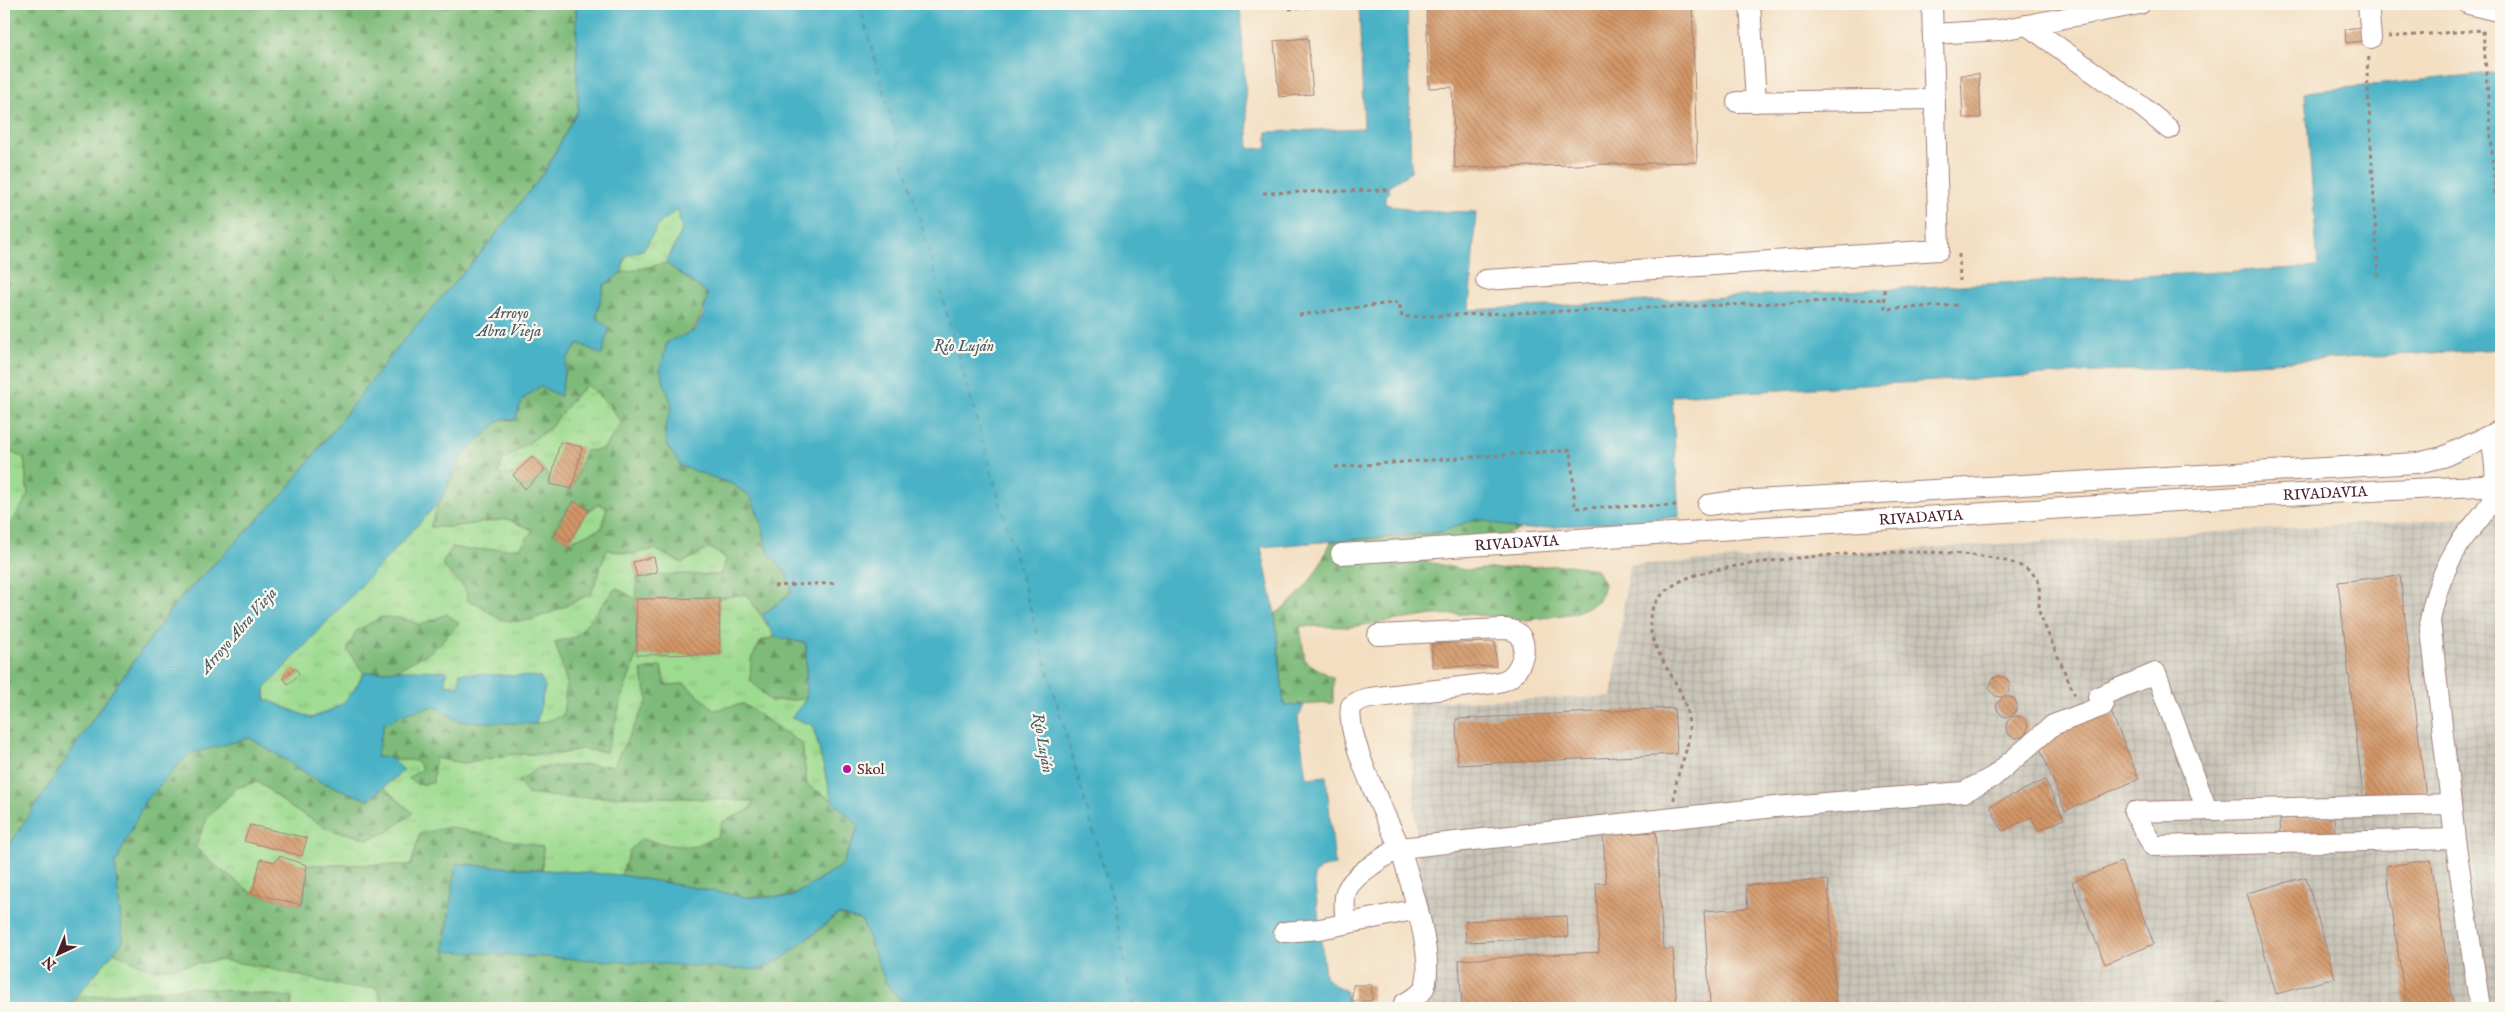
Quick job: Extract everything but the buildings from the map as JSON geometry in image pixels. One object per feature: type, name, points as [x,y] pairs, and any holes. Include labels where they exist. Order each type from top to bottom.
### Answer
[{"type":"street","points":[[1750,4],[1756,102]]},
{"type":"street","points":[[1486,280],[1939,250],[1932,4]]},
{"type":"street","points":[[1933,34],[2000,30],[2140,4]]},
{"type":"street","points":[[2368,4],[2371,38]]},
{"type":"street","points":[[2469,4],[2501,12]]},
{"type":"street","points":[[2027,25],[2141,106],[2169,129]]},
{"type":"street","points":[[1736,102],[1935,99]]},
{"type":"street","points":[[1708,505],[1735,501],[2417,463],[2443,457],[2496,433],[2498,485],[2488,506],[2461,541],[2444,570],[2434,596],[2430,621],[2455,839],[2480,1008]]},
{"type":"street","name":"RIVADAVIA","points":[[1341,554],[2239,497],[2498,485]]},
{"type":"street","points":[[1378,635],[1502,628],[1514,631],[1520,637],[1524,653],[1519,669],[1508,679],[1494,683],[1370,698],[1359,701],[1351,706],[1349,716],[1358,748],[1400,848],[1418,909],[1428,974],[1422,991],[1405,1006]]},
{"type":"street","points":[[1346,924],[1345,894],[1350,883],[1386,855],[1400,848],[1676,818],[1964,792],[1993,777],[2053,725],[2103,706],[2098,697],[2156,673],[2207,810]]},
{"type":"street","points":[[2451,804],[2134,812],[2153,846],[2455,839]]},
{"type":"street","points":[[1284,932],[1346,924],[1418,909]]},
{"type":"path","points":[[1289,9],[1341,4]]},
{"type":"path","points":[[2378,276],[2368,70],[2371,38],[2483,30],[2501,271]]},
{"type":"path","points":[[1264,193],[1388,190]]},
{"type":"path","points":[[1884,289],[1885,309],[1959,305]]},
{"type":"path","points":[[1299,314],[1400,302],[1402,317],[1884,299]]},
{"type":"path","points":[[1335,467],[1571,450],[1575,508],[1678,505]]},
{"type":"path","points":[[1676,818],[1674,798],[1676,780],[1687,754],[1691,733],[1684,700],[1651,635],[1650,619],[1653,608],[1671,587],[1689,577],[1706,572],[1767,561],[1887,551],[1992,557],[2022,566],[2035,575],[2041,586],[2037,602],[2040,616],[2083,714]]},
{"type":"path","points":[[774,586],[835,583]]},
{"type":"shaded area","points":[[2501,516],[2501,1008],[1428,1008],[1408,702],[1612,697],[1629,565]]},
{"type":"green space","points":[[4,4],[576,4],[578,110],[545,171],[486,247],[401,343],[285,492],[175,604],[106,700],[4,853],[4,536],[28,495],[24,458],[4,449]]},
{"type":"green space","points":[[678,209],[682,230],[666,263],[621,273],[626,256],[644,249],[659,224]]},
{"type":"green space","points":[[666,263],[708,294],[705,306],[695,326],[660,370],[672,406],[665,427],[708,475],[732,484],[750,496],[761,521],[768,552],[786,573],[792,593],[762,615],[746,594],[719,598],[636,599],[637,577],[674,574],[719,575],[727,559],[710,548],[682,563],[655,549],[633,554],[607,550],[591,594],[535,618],[523,621],[501,619],[478,604],[468,601],[462,584],[442,564],[452,547],[468,550],[520,548],[533,530],[507,519],[450,527],[430,527],[441,496],[461,457],[501,419],[515,420],[522,400],[540,386],[560,396],[567,359],[579,343],[602,355],[596,317],[604,285],[621,273]],"holes":[[[587,385],[609,405],[622,423],[604,449],[585,451],[572,489],[551,484],[545,470],[525,489],[513,475],[498,474],[503,460],[550,428],[573,398]],[[573,501],[589,510],[600,504],[607,507],[602,528],[569,542],[554,533]]]},
{"type":"green space","points":[[587,385],[609,405],[622,424],[572,489],[581,447],[550,484],[545,470],[532,457],[513,475],[498,474],[503,460],[550,428],[573,398]]},
{"type":"green space","points":[[4,449],[24,458],[28,496],[4,536]]},
{"type":"green space","points":[[441,500],[431,527],[450,527],[507,519],[533,530],[521,548],[468,550],[452,547],[451,577],[463,586],[468,601],[474,602],[502,619],[513,621],[536,618],[591,594],[607,550],[633,554],[655,549],[682,563],[710,548],[727,559],[719,575],[674,574],[636,600],[616,588],[576,637],[555,642],[567,683],[563,716],[536,724],[545,687],[460,673],[459,686],[445,684],[446,671],[397,670],[435,649],[447,614],[420,625],[402,618],[347,650],[364,673],[344,702],[322,714],[311,718],[265,699],[265,688]],"holes":[[[654,557],[657,572],[637,577],[633,562]]]},
{"type":"green space","points":[[600,504],[607,507],[602,528],[569,542],[589,510]]},
{"type":"green space","points":[[1477,518],[1519,530],[1423,561],[1465,570],[1569,565],[1596,569],[1604,584],[1599,601],[1575,613],[1528,620],[1467,614],[1434,615],[1349,627],[1300,626],[1305,661],[1333,678],[1333,703],[1284,706],[1275,614],[1303,590],[1332,540],[1402,537],[1442,532]]},
{"type":"green space","points":[[616,588],[636,599],[637,655],[606,752],[582,749],[559,754],[514,754],[464,763],[435,758],[433,783],[418,785],[408,778],[422,769],[417,761],[375,757],[384,724],[407,713],[434,706],[459,721],[536,724],[563,716],[567,683],[555,642],[576,637]]},
{"type":"green space","points":[[746,594],[775,637],[761,641],[770,701],[806,699],[832,800],[807,785],[802,744],[743,704],[714,710],[685,684],[665,685],[661,667],[641,671],[648,700],[613,767],[587,765],[528,794],[569,798],[640,796],[755,801],[748,811],[722,822],[717,837],[691,847],[669,845],[630,850],[621,875],[542,870],[543,847],[420,834],[411,865],[307,865],[301,905],[252,893],[212,863],[195,847],[207,818],[236,788],[258,781],[290,807],[329,829],[369,839],[413,813],[383,787],[404,770],[390,758],[417,761],[422,769],[418,785],[435,758],[464,763],[514,754],[559,754],[582,749],[606,752],[637,655],[720,654],[719,598]]},
{"type":"green space","points":[[447,614],[459,623],[435,649],[397,670],[364,673],[347,650],[356,631],[382,617],[402,618],[420,625]]},
{"type":"green space","points":[[775,637],[806,643],[806,699],[770,701],[750,680],[751,659],[761,641]]},
{"type":"green space","points":[[661,666],[665,685],[685,684],[715,710],[743,704],[802,744],[807,785],[832,800],[859,825],[842,865],[791,897],[746,897],[621,875],[630,850],[641,839],[669,845],[691,847],[717,837],[722,822],[748,811],[755,801],[640,796],[569,798],[528,794],[518,782],[539,767],[613,766],[648,700],[641,671]]},
{"type":"green space","points":[[250,738],[319,781],[368,800],[383,787],[413,813],[388,832],[369,839],[329,829],[290,807],[258,781],[236,788],[207,818],[195,847],[212,863],[252,893],[301,905],[307,865],[411,865],[420,834],[449,827],[543,847],[542,870],[456,864],[444,951],[812,936],[838,914],[862,921],[886,983],[907,1008],[597,1008],[533,1005],[532,1008],[430,1008],[429,1003],[382,1002],[376,987],[351,988],[259,966],[220,960],[153,970],[114,952],[123,941],[115,864],[145,801],[189,753]]},
{"type":"green space","points":[[114,952],[153,970],[220,960],[259,966],[351,988],[376,987],[382,1002],[377,1008],[291,1008],[292,998],[75,998]]},
{"type":"green space","points":[[190,987],[292,997],[291,1008],[69,1008],[75,998]]},
{"type":"water","points":[[576,4],[1240,4],[1249,149],[1267,148],[1267,132],[1364,128],[1359,4],[1407,4],[1411,172],[1388,186],[1389,193],[1385,194],[1385,204],[1415,211],[1476,212],[1469,310],[2318,267],[2305,92],[2501,72],[2501,349],[1672,396],[1679,517],[1519,530],[1477,518],[1442,532],[1261,547],[1275,614],[1284,706],[1304,705],[1298,718],[1306,778],[1326,776],[1335,865],[1320,869],[1314,876],[1325,976],[1332,984],[1345,990],[1351,1008],[907,1008],[886,983],[862,921],[838,914],[783,958],[760,970],[444,951],[456,864],[621,875],[746,897],[791,897],[842,865],[859,826],[832,800],[813,725],[791,718],[806,699],[806,643],[775,637],[762,615],[792,593],[786,573],[768,552],[761,521],[750,496],[732,484],[681,466],[667,446],[665,427],[672,406],[660,370],[667,342],[694,331],[703,315],[708,294],[666,263],[682,231],[678,209],[659,224],[644,249],[626,256],[621,273],[604,285],[596,317],[609,328],[602,355],[579,343],[567,359],[560,396],[540,386],[522,400],[515,420],[501,419],[461,457],[441,500],[265,688],[265,699],[311,718],[331,710],[343,702],[353,691],[364,673],[397,670],[446,671],[445,684],[459,686],[460,673],[540,677],[545,687],[536,724],[459,721],[434,706],[407,713],[384,724],[376,757],[390,758],[404,770],[368,800],[319,781],[250,738],[189,754],[145,801],[115,864],[123,941],[75,998],[69,1008],[4,1008],[4,853],[106,700],[175,604],[285,492],[401,343],[486,247],[545,171],[578,110]]},
{"type":"water","points":[[382,1002],[429,1003],[430,1008],[377,1008]]},
{"type":"ferry route","points":[[859,4],[1113,901],[1133,1008]]},
{"type":"place","name":"Skol","points":[[847,769]]},
{"type":"water label","name":"Arroyo Abra Vieja","points":[[509,323]]},
{"type":"water label","name":"Río Luján","points":[[964,347]]},
{"type":"water label","name":"Arroyo Abra Vieja","points":[[239,631]]},
{"type":"water label","name":"Río Luján","points":[[1042,743]]}]
